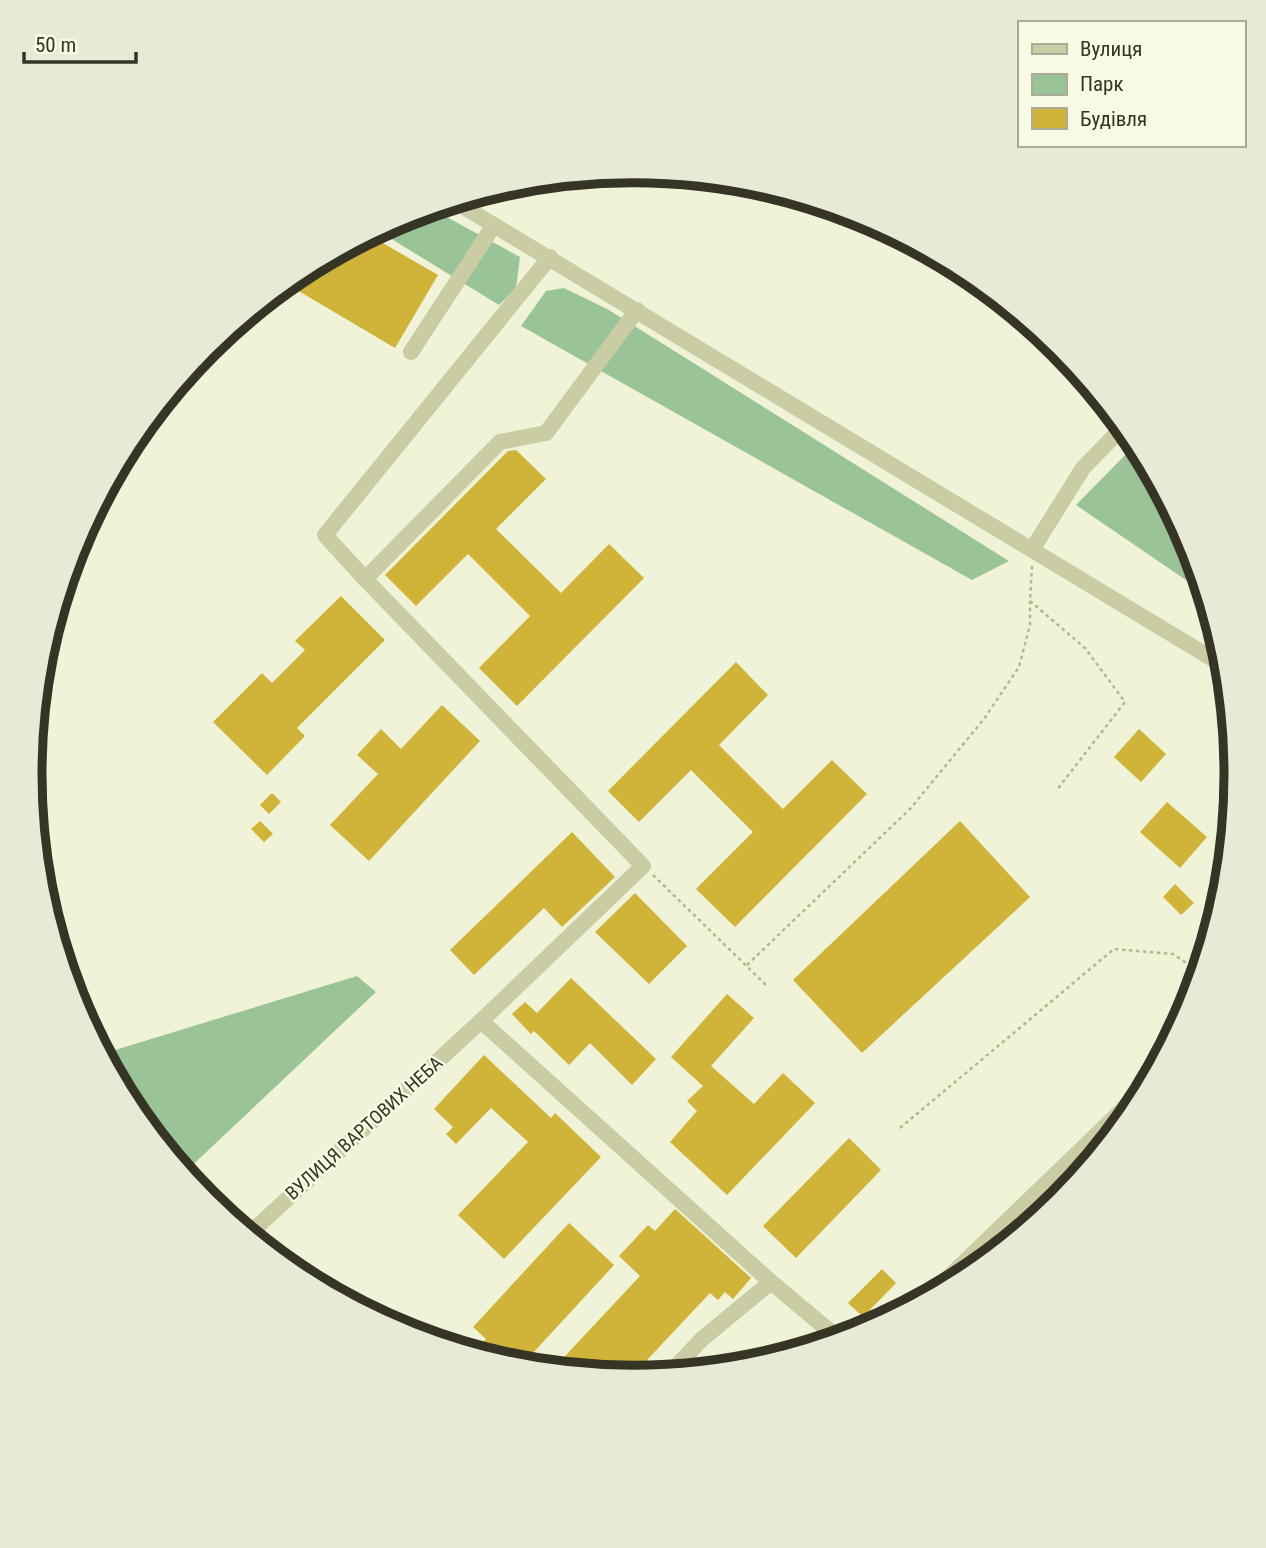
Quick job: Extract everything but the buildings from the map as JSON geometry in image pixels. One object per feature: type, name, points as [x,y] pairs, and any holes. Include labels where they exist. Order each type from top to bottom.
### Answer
[{"type":"street","points":[[465,208],[1213,659]]},
{"type":"street","points":[[411,352],[494,225]]},
{"type":"street","points":[[550,257],[325,535],[643,866]]},
{"type":"street","points":[[365,579],[500,442],[546,433],[637,310]]},
{"type":"street","points":[[1033,548],[1083,468],[1116,434]]},
{"type":"street","name":"ВУЛИЦЯ ВАРТОВИХ НЕБА","points":[[255,1228],[481,1021],[643,866]]},
{"type":"street","points":[[481,1021],[771,1282],[830,1331]]},
{"type":"street","points":[[962,1264],[1111,1120]]},
{"type":"street","points":[[679,1363],[702,1339],[771,1282]]},
{"type":"path","points":[[747,965],[910,809],[984,719],[1019,667],[1030,625],[1033,548]]},
{"type":"path","points":[[1030,601],[1085,648],[1125,702],[1056,791]]},
{"type":"path","points":[[643,866],[767,986]]},
{"type":"path","points":[[900,1128],[1114,949],[1173,954],[1192,967]]},
{"type":"green space","points":[[442,214],[520,257],[516,288],[499,305],[388,237]]},
{"type":"green space","points":[[564,288],[609,310],[1009,561],[972,580],[521,326],[546,291]]},
{"type":"green space","points":[[1128,452],[1163,513],[1193,585],[1076,505]]},
{"type":"green space","points":[[357,976],[376,992],[191,1166],[164,1134],[111,1051]]},
{"type":"green space","points":[[1092,1146],[1051,1192],[1023,1218],[963,1264]]}]
